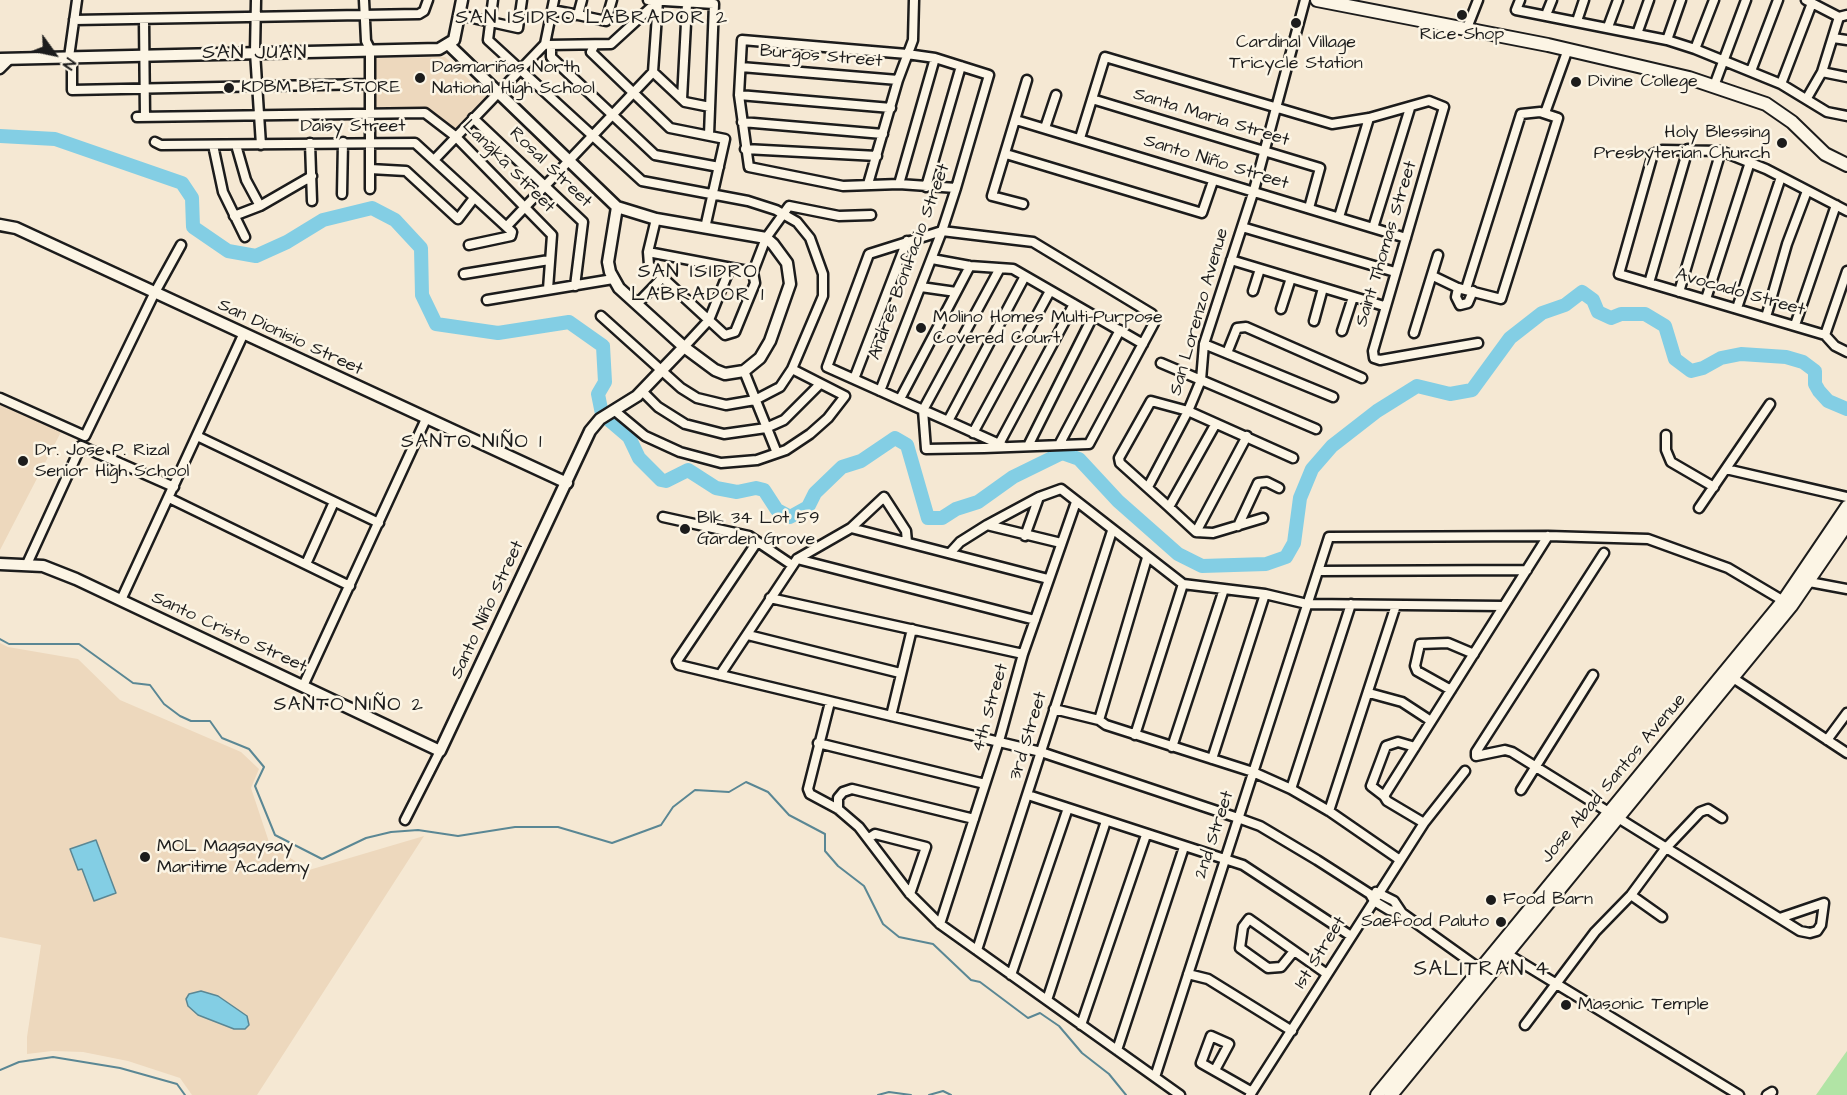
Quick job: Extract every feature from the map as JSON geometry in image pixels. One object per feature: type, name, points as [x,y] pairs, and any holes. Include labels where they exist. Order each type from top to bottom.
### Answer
[{"type":"main road","points":[[1317,0],[1467,28],[1657,68],[1775,109],[1825,154],[1847,165]]},
{"type":"main road","name":"Jose Abad Santos Avenue","points":[[1377,1095],[1502,950],[1788,603],[1843,527],[1847,507]]},
{"type":"main road","name":"Jose Abad Santos Avenue","points":[[1391,1095],[1483,972]]},
{"type":"street","points":[[77,0],[70,57],[72,90],[370,84]]},
{"type":"street","points":[[256,0],[256,87],[261,145]]},
{"type":"street","points":[[364,0],[366,41],[370,49],[370,189]]},
{"type":"street","points":[[74,20],[419,14],[424,11],[428,0]]},
{"type":"street","points":[[0,69],[5,59],[439,49],[449,45],[456,33],[462,0]]},
{"type":"street","points":[[493,0],[487,39],[642,181],[748,201],[782,213],[796,222],[810,238],[823,274],[823,296],[792,369],[780,387],[755,400],[726,405],[711,404],[681,388],[601,316]]},
{"type":"street","points":[[459,15],[518,28],[522,0]]},
{"type":"street","points":[[554,0],[548,45],[551,57],[654,156],[719,167]]},
{"type":"street","points":[[578,15],[582,0]]},
{"type":"street","points":[[552,10],[606,21],[612,0]]},
{"type":"street","points":[[648,0],[714,4],[709,135]]},
{"type":"street","points":[[868,184],[898,81],[913,40],[914,0]]},
{"type":"street","name":"San Lorenzo Avenue","points":[[1148,487],[1188,411],[1201,380],[1204,344],[1254,190],[1305,0]]},
{"type":"street","points":[[1467,28],[1478,0]]},
{"type":"street","points":[[1520,0],[1516,10],[1608,27],[1667,40],[1695,49],[1781,84],[1827,112],[1847,116]]},
{"type":"street","points":[[1546,15],[1552,0]]},
{"type":"street","points":[[1577,21],[1584,0]]},
{"type":"street","points":[[1608,27],[1618,0]]},
{"type":"street","points":[[1637,34],[1649,0]]},
{"type":"street","points":[[1667,40],[1681,0]]},
{"type":"street","points":[[1695,49],[1714,0]]},
{"type":"street","points":[[1714,86],[1746,0]]},
{"type":"street","points":[[1752,71],[1778,0]]},
{"type":"street","points":[[434,160],[521,68],[548,45],[594,46],[616,42],[658,2]]},
{"type":"street","points":[[507,226],[653,72],[658,2]]},
{"type":"street","points":[[1781,84],[1809,2],[1843,16],[1822,72],[1807,98]]},
{"type":"street","points":[[682,99],[687,4]]},
{"type":"street","points":[[144,20],[145,89]]},
{"type":"street","points":[[1833,38],[1847,40]]},
{"type":"street","points":[[926,186],[961,66],[935,58],[907,54],[742,40],[739,95],[746,149],[752,168],[843,186],[899,184],[926,186],[956,188]]},
{"type":"street","points":[[449,45],[617,207],[656,219],[766,238],[783,254],[790,272],[790,284],[770,341],[760,358],[744,371],[725,374],[715,370],[684,347],[637,304],[614,279],[608,262],[617,207]]},
{"type":"street","points":[[594,46],[591,52],[670,128],[725,139],[705,228]]},
{"type":"street","points":[[1542,113],[1565,48]]},
{"type":"street","points":[[1080,138],[1105,57],[1332,124],[1410,108]]},
{"type":"street","points":[[899,184],[935,58]]},
{"type":"street","name":"Andres Bonifacio Street","points":[[880,391],[942,231],[989,75],[961,66]]},
{"type":"street","name":"Burgos Street","points":[[741,67],[898,81]]},
{"type":"street","points":[[653,72],[682,99],[710,107]]},
{"type":"street","points":[[1822,72],[1847,77]]},
{"type":"street","points":[[1023,204],[992,196],[1027,80]]},
{"type":"street","name":"Langka Street","points":[[145,89],[141,117],[425,113],[455,136],[552,236],[548,289]]},
{"type":"street","points":[[739,95],[891,108]]},
{"type":"street","points":[[1045,128],[1056,95]]},
{"type":"street","name":"Santa Maria Street","points":[[1092,99],[1320,168],[1309,208]]},
{"type":"street","name":"Saint Thomas Street","points":[[1410,108],[1429,101],[1444,106],[1384,306],[1373,351],[1374,358],[1380,360],[1478,343]]},
{"type":"street","points":[[1373,228],[1410,108]]},
{"type":"street","points":[[1433,276],[1466,289],[1502,299],[1558,118],[1542,113],[1521,114],[1466,289]]},
{"type":"street","name":"Rosal Street","points":[[473,118],[584,222],[575,286]]},
{"type":"street","points":[[1339,217],[1369,118]]},
{"type":"street","name":"Santo Niño Street","points":[[1016,120],[1213,181],[1254,190],[1406,238]]},
{"type":"street","points":[[742,122],[883,134]]},
{"type":"street","name":"Daisy Street","points":[[155,142],[161,145],[261,145],[370,141],[415,143],[512,232],[511,236],[469,245]]},
{"type":"street","points":[[342,194],[343,142]]},
{"type":"street","points":[[310,143],[312,201]]},
{"type":"street","points":[[213,145],[223,192],[245,237]]},
{"type":"street","points":[[236,145],[246,180],[260,206]]},
{"type":"street","points":[[746,149],[877,156]]},
{"type":"street","points":[[1649,283],[1688,149],[1721,151],[1750,162],[1847,211]]},
{"type":"street","name":"Avocado Street","points":[[1688,149],[1662,150],[1653,154],[1619,274],[1825,335],[1847,352]]},
{"type":"street","points":[[1679,292],[1721,151]]},
{"type":"street","points":[[1006,154],[1202,213],[1213,181]]},
{"type":"street","points":[[1706,299],[1750,162]]},
{"type":"street","points":[[370,169],[406,171],[458,219],[474,198]]},
{"type":"street","points":[[234,216],[260,206],[312,176]]},
{"type":"street","points":[[1737,308],[1781,177]]},
{"type":"street","points":[[1766,317],[1787,244],[1807,190]]},
{"type":"street","points":[[1795,325],[1836,205]]},
{"type":"street","points":[[656,219],[648,252],[649,264],[725,335],[735,332],[755,283],[753,272],[766,238],[789,206],[839,216],[871,216]]},
{"type":"street","name":"San Dionisio Street","points":[[0,225],[16,228],[154,294],[567,483]]},
{"type":"street","points":[[1242,227],[1395,272]]},
{"type":"street","points":[[999,270],[923,410],[926,449],[1028,446],[1060,443],[1089,444],[1154,323],[1152,314],[1033,242],[942,231],[869,254],[827,367],[900,399],[923,410],[1002,446]]},
{"type":"street","points":[[854,379],[907,241]]},
{"type":"street","points":[[0,398],[86,436],[154,294],[181,245]]},
{"type":"street","points":[[648,252],[753,272]]},
{"type":"street","points":[[1414,333],[1438,255]]},
{"type":"street","points":[[932,259],[999,270],[1013,269],[1143,344]]},
{"type":"street","points":[[464,274],[549,260]]},
{"type":"street","points":[[1231,260],[1384,306]]},
{"type":"street","points":[[900,399],[970,266]]},
{"type":"street","points":[[730,268],[709,320],[662,372],[642,391],[613,412],[645,436],[690,456],[721,463],[740,463],[777,453],[810,434],[828,418],[845,396],[792,369]]},
{"type":"street","points":[[1253,291],[1260,269]]},
{"type":"street","points":[[1825,335],[1847,271]]},
{"type":"street","points":[[948,421],[1026,276]]},
{"type":"street","points":[[637,304],[662,278]]},
{"type":"street","points":[[1281,309],[1291,278]]},
{"type":"street","points":[[487,300],[614,279]]},
{"type":"street","points":[[921,287],[956,292]]},
{"type":"street","points":[[1314,321],[1323,288]]},
{"type":"street","points":[[973,433],[1050,291]]},
{"type":"street","points":[[1342,331],[1353,297]]},
{"type":"street","points":[[1002,446],[1074,304]]},
{"type":"street","points":[[1028,446],[1093,316]]},
{"type":"street","points":[[1227,353],[1237,328],[1246,327],[1362,378]]},
{"type":"street","points":[[1060,443],[1120,330]]},
{"type":"street","points":[[121,600],[243,335]]},
{"type":"street","points":[[1204,344],[1333,397]]},
{"type":"street","points":[[1161,363],[1316,429]]},
{"type":"street","points":[[744,371],[777,453]]},
{"type":"street","points":[[642,391],[674,418],[703,431],[724,434],[766,428],[784,420],[820,384]]},
{"type":"street","points":[[1263,518],[1213,533],[1196,532],[1120,463],[1119,458],[1148,404],[1155,401],[1188,411],[1293,458]]},
{"type":"street","points":[[1699,508],[1770,404]]},
{"type":"street","name":"Santo Niño Street","points":[[440,751],[590,431],[600,419],[613,412]]},
{"type":"street","points":[[303,686],[426,419]]},
{"type":"street","points":[[1168,507],[1215,425]]},
{"type":"street","points":[[1666,435],[1666,450],[1671,462],[1714,487]]},
{"type":"street","points":[[197,436],[379,523]]},
{"type":"street","points":[[1196,532],[1247,436]]},
{"type":"street","points":[[27,564],[81,446],[174,487]]},
{"type":"street","points":[[1726,469],[1847,497]]},
{"type":"street","points":[[1238,526],[1258,483],[1267,482],[1279,488]]},
{"type":"street","points":[[951,553],[960,542],[987,525],[1038,497],[1061,489],[1112,531],[1183,584],[1265,594],[1307,604],[1503,606]]},
{"type":"street","points":[[720,675],[794,562],[851,528],[884,497],[906,531],[907,542]]},
{"type":"street","points":[[1025,536],[1038,497]]},
{"type":"street","points":[[169,498],[350,586]]},
{"type":"street","points":[[306,564],[334,502]]},
{"type":"street","name":"4th Street","points":[[940,924],[999,741],[1023,654],[1076,502]]},
{"type":"street","points":[[663,517],[749,536],[794,562],[1035,620]]},
{"type":"street","points":[[987,525],[1061,543]]},
{"type":"street","points":[[851,528],[1048,579]]},
{"type":"street","name":"3rd Street","points":[[977,950],[1112,531]]},
{"type":"street","points":[[1384,796],[1548,536],[1654,541],[1728,568],[1788,603]]},
{"type":"street","name":"2nd Street","points":[[1155,1077],[1329,537],[1548,536]]},
{"type":"street","points":[[757,542],[677,661],[682,667],[1041,752],[1260,826],[1374,895],[1394,902],[1402,913],[1483,972]]},
{"type":"street","points":[[1604,553],[1476,752],[1479,756],[1505,750],[1535,765],[1665,849],[1800,931],[1810,933],[1817,931],[1821,925],[1824,903],[1780,918]]},
{"type":"street","points":[[1099,720],[1147,558]]},
{"type":"street","name":"Santo Cristo Street","points":[[0,564],[43,566],[121,600],[440,751]]},
{"type":"street","points":[[1319,571],[1527,570]]},
{"type":"street","points":[[1803,580],[1847,589]]},
{"type":"street","points":[[1135,735],[1183,584]]},
{"type":"street","points":[[1172,747],[1224,589]]},
{"type":"street","points":[[1212,759],[1265,594]]},
{"type":"street","points":[[770,598],[1023,654]]},
{"type":"street","points":[[1292,789],[1352,604]]},
{"type":"street","points":[[1329,811],[1396,605]]},
{"type":"street","points":[[891,716],[912,629]]},
{"type":"street","points":[[748,635],[900,673]]},
{"type":"street","points":[[1451,690],[1417,671],[1415,666],[1420,644],[1448,643],[1474,654]]},
{"type":"street","points":[[1521,790],[1593,675]]},
{"type":"street","points":[[1729,675],[1847,753]]},
{"type":"street","points":[[1369,693],[1402,702],[1431,721]]},
{"type":"street","points":[[830,702],[818,743],[808,792],[838,809],[869,838],[910,894],[940,924],[1180,1095]]},
{"type":"street","points":[[1054,709],[1099,720],[1106,725],[1135,735],[1253,772],[1292,789],[1329,811],[1400,860]]},
{"type":"street","points":[[1827,740],[1847,713]]},
{"type":"street","points":[[1415,747],[1398,742],[1386,746],[1371,786],[1387,801],[1425,823]]},
{"type":"street","points":[[818,743],[985,784]]},
{"type":"street","points":[[405,820],[440,751]]},
{"type":"street","name":"1st Street","points":[[1251,1093],[1292,1031],[1374,895],[1465,771]]},
{"type":"street","points":[[838,809],[838,798],[843,792],[852,789],[974,819]]},
{"type":"street","points":[[1028,795],[1243,865],[1351,936]]},
{"type":"street","points":[[1011,975],[1068,808]]},
{"type":"street","points":[[1525,1026],[1595,932],[1631,895],[1665,849],[1703,809],[1708,809],[1722,818]]},
{"type":"street","points":[[1047,1000],[1106,821]]},
{"type":"street","points":[[869,838],[875,834],[926,847],[910,894]]},
{"type":"street","points":[[1081,1025],[1146,835]]},
{"type":"street","points":[[1117,1050],[1184,847]]},
{"type":"street","points":[[1631,895],[1662,917]]},
{"type":"street","points":[[1294,951],[1281,967],[1269,968],[1240,948],[1244,927],[1249,919],[1327,974]]},
{"type":"street","points":[[1502,950],[1739,1095]]},
{"type":"street","points":[[1188,974],[1208,979],[1292,1031]]},
{"type":"street","points":[[1215,1070],[1251,1093]]},
{"type":"shaded area","name":"Dasmariñas North National High School","points":[[445,57],[488,97],[453,132],[427,108],[373,111],[372,58]]},
{"type":"shaded area","name":"Dr. Jose P. Rizal Senior High School","points":[[0,402],[62,430],[0,550]]},
{"type":"shaded area","name":"MOL Magsaysay Maritime Academy","points":[[0,643],[8,647],[78,659],[120,700],[241,752],[259,769],[251,788],[270,845],[309,870],[424,836],[257,1095],[192,1095],[180,1078],[128,1061],[83,1052],[52,1051],[27,1054],[27,1037],[41,945],[0,937]]},
{"type":"green space","points":[[1847,1051],[1847,1095],[1816,1095],[1844,1055]]},
{"type":"water","points":[[96,840],[116,893],[94,901],[82,869],[78,870],[70,849]]},
{"type":"water","points":[[201,991],[218,996],[247,1016],[249,1025],[245,1029],[234,1029],[198,1015],[188,1006],[186,999],[189,994]]},
{"type":"waterway","points":[[0,136],[55,139],[182,183],[192,198],[193,227],[228,251],[256,256],[287,242],[323,220],[372,208],[395,220],[421,248],[422,295],[436,324],[498,333],[569,322],[603,346],[605,382],[598,394],[602,414],[629,437],[639,458],[661,480],[666,481],[688,470],[716,488],[737,492],[756,488],[764,490],[777,510],[790,517],[808,507],[815,493],[842,467],[861,461],[895,438],[907,445],[928,518],[942,518],[956,509],[978,502],[1013,477],[1062,453],[1079,459],[1118,501],[1178,554],[1202,566],[1266,564],[1286,557],[1294,543],[1300,498],[1312,469],[1332,446],[1377,411],[1417,386],[1450,394],[1472,390],[1510,338],[1542,313],[1565,305],[1582,292],[1593,300],[1598,312],[1611,318],[1621,314],[1645,314],[1665,326],[1675,359],[1691,371],[1703,368],[1721,358],[1741,354],[1786,357],[1803,362],[1815,371],[1815,384],[1819,391],[1828,401],[1847,409]]},
{"type":"waterway","points":[[0,639],[9,644],[79,644],[133,683],[150,685],[164,704],[180,716],[191,721],[210,721],[222,738],[249,749],[264,767],[255,786],[275,835],[322,859],[366,838],[391,832],[418,830],[458,836],[515,827],[558,827],[612,843],[661,825],[673,807],[695,790],[729,792],[746,782],[768,792],[789,815],[825,834],[825,851],[838,866],[864,886],[883,924],[899,937],[933,944],[971,980],[980,982],[1028,1018],[1040,1013],[1059,1026],[1082,1053],[1109,1074],[1126,1095]]},
{"type":"waterway","points":[[0,1070],[19,1062],[53,1057],[120,1068],[177,1084],[185,1095]]},
{"type":"waterway","points":[[929,1095],[943,1091],[951,1095]]},
{"type":"waterway","points":[[878,1095],[889,1092],[911,1095]]},
{"type":"place","name":"Rice Shop","points":[[1462,15]]},
{"type":"place","name":"Cardinal Village Tricycle Station","points":[[1296,23]]},
{"type":"place","name":"Dasmariñas North National High School","points":[[420,78]]},
{"type":"place","name":"Divine College","points":[[1576,82]]},
{"type":"place","name":"KDBM BFT STORE","points":[[229,88]]},
{"type":"place","name":"Holy Blessing Presbyterian Church","points":[[1782,143]]},
{"type":"place","name":"Molino Homes Multi-Purpose Covered Court","points":[[921,328]]},
{"type":"place","name":"Dr. Jose P. Rizal Senior High School","points":[[23,461]]},
{"type":"place","name":"Blk 34 Lot 59 Garden Grove","points":[[685,529]]},
{"type":"place","name":"MOL Magsaysay Maritime Academy","points":[[145,857]]},
{"type":"place","name":"Food Barn","points":[[1491,900]]},
{"type":"place","name":"Saefood Paluto","points":[[1501,922]]},
{"type":"place","name":"Masonic Temple","points":[[1566,1005]]},
{"type":"district","name":"SAN ISIDRO LABRADOR 2","points":[[592,19]]},
{"type":"district","name":"SAN JUAN","points":[[255,54]]},
{"type":"district","name":"SAN ISIDRO LABRADOR 1","points":[[698,284]]},
{"type":"district","name":"SANTO NIÑO 1","points":[[472,443]]},
{"type":"district","name":"SANTO NIÑO 2","points":[[349,706]]},
{"type":"district","name":"SALITRAN 4","points":[[1482,971]]}]
